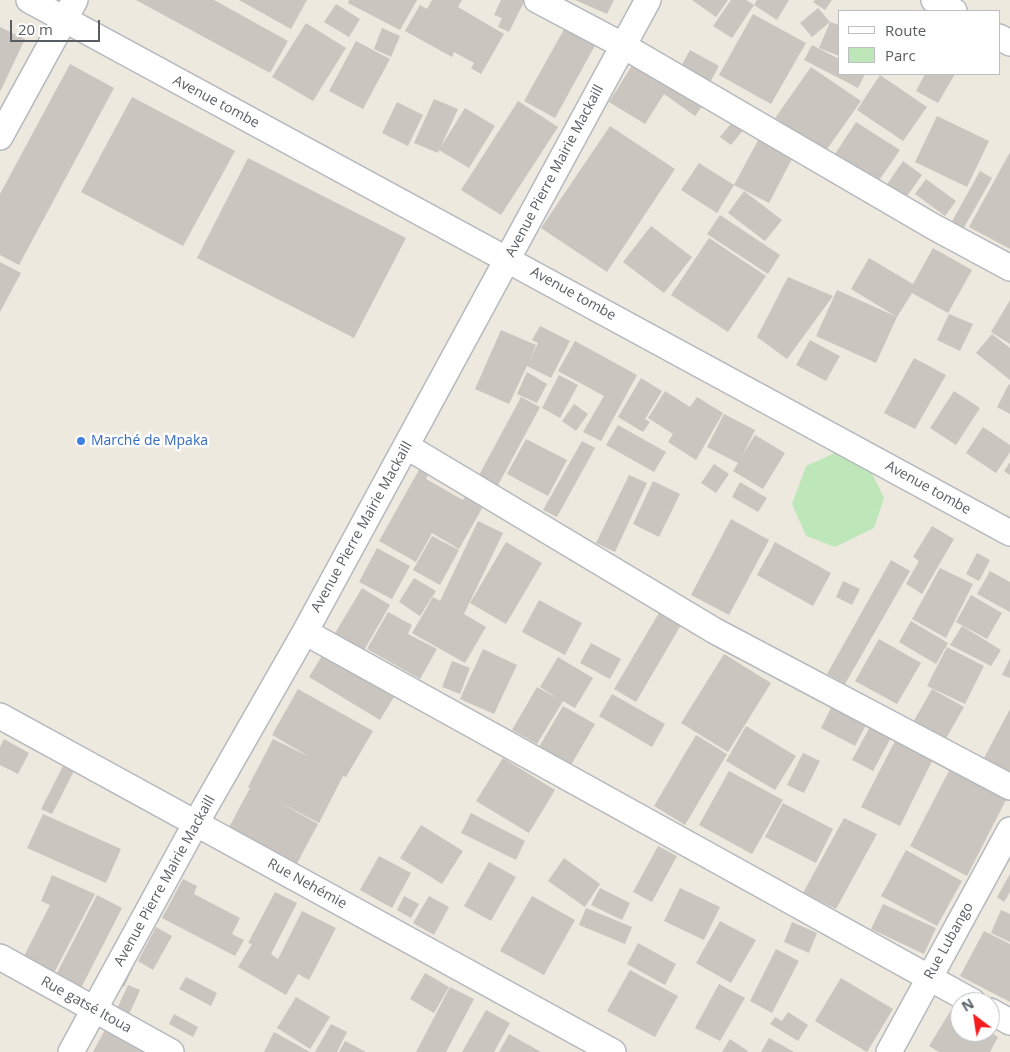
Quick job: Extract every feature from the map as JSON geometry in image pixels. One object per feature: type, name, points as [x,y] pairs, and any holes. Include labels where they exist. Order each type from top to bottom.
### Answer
[{"type":"street","name":"Avenue tombe","points":[[29,0],[70,10],[508,259],[1010,533]]},
{"type":"street","points":[[537,0],[622,45],[934,228],[1010,268]]},
{"type":"street","name":"Avenue Pierre Mairie Mackaill","points":[[71,1052],[196,823],[305,632],[648,0]]},
{"type":"street","points":[[934,0],[952,10]]},
{"type":"street","points":[[0,136],[70,10]]},
{"type":"street","points":[[406,446],[715,631],[1010,787]]},
{"type":"street","points":[[305,632],[955,992]]},
{"type":"street","name":"Rue Nehémie","points":[[0,716],[613,1052]]},
{"type":"street","name":"Rue Lubango","points":[[889,1052],[1010,830]]},
{"type":"street","name":"Rue gatsé Itoua","points":[[0,957],[171,1052]]},
{"type":"green space","points":[[846,448],[866,461],[884,498],[874,528],[835,547],[806,536],[792,504],[806,466]]},
{"type":"building","points":[[136,0],[214,0],[288,41],[270,73]]},
{"type":"building","points":[[239,0],[307,0],[291,29]]},
{"type":"building","points":[[349,0],[417,0],[400,30],[348,3]]},
{"type":"building","points":[[432,0],[462,0],[458,7],[504,34],[481,74],[471,68],[474,63],[454,52],[452,57],[405,31],[420,5],[427,9]]},
{"type":"building","points":[[501,0],[525,0],[509,32],[498,27],[502,18],[494,15]]},
{"type":"building","points":[[575,0],[614,0],[607,14]]},
{"type":"building","points":[[692,0],[728,0],[716,17]]},
{"type":"building","points":[[731,0],[746,0],[754,5],[732,38],[713,26]]},
{"type":"building","points":[[757,0],[789,0],[777,20],[754,5]]},
{"type":"building","points":[[815,0],[832,0],[825,10],[813,2]]},
{"type":"building","points":[[336,4],[360,19],[349,37],[324,22]]},
{"type":"building","points":[[818,8],[830,22],[812,37],[800,23]]},
{"type":"building","points":[[753,14],[806,43],[771,104],[719,75]]},
{"type":"building","points":[[830,22],[838,25],[838,56],[819,48]]},
{"type":"building","points":[[306,23],[346,48],[313,101],[272,77]]},
{"type":"building","points":[[567,24],[597,42],[555,118],[524,101]]},
{"type":"building","points":[[0,27],[25,39],[0,92]]},
{"type":"building","points":[[382,28],[400,36],[391,57],[374,49]]},
{"type":"building","points":[[356,41],[390,59],[363,109],[329,91]]},
{"type":"building","points":[[812,45],[838,58],[838,75],[864,75],[858,88],[804,60]]},
{"type":"building","points":[[690,50],[719,66],[708,86],[679,70]]},
{"type":"building","points":[[636,59],[703,105],[695,116],[664,94],[645,124],[609,102]]},
{"type":"building","points":[[70,64],[114,88],[19,265],[0,255],[0,194]]},
{"type":"building","points":[[811,67],[861,101],[825,152],[775,118]]},
{"type":"building","points":[[880,75],[927,107],[903,141],[857,110]]},
{"type":"building","points":[[924,75],[954,75],[938,103],[916,91]]},
{"type":"building","points":[[132,97],[235,151],[183,246],[81,192]]},
{"type":"building","points":[[434,99],[458,109],[438,153],[414,143]]},
{"type":"building","points":[[518,101],[558,127],[501,215],[461,190]]},
{"type":"building","points":[[397,102],[423,115],[408,146],[382,133]]},
{"type":"building","points":[[465,108],[495,126],[469,168],[439,150]]},
{"type":"building","points":[[937,116],[989,141],[967,187],[915,162]]},
{"type":"building","points":[[733,121],[744,129],[731,145],[720,137]]},
{"type":"building","points":[[856,122],[900,150],[878,182],[835,154]]},
{"type":"building","points":[[610,126],[675,169],[607,272],[541,228]]},
{"type":"building","points":[[763,131],[797,149],[769,203],[734,185]]},
{"type":"building","points":[[1010,152],[1010,249],[969,227]]},
{"type":"building","points":[[248,158],[406,238],[354,338],[197,258]]},
{"type":"building","points":[[903,161],[922,175],[905,199],[886,186]]},
{"type":"building","points":[[699,163],[734,185],[717,213],[681,190]]},
{"type":"building","points":[[980,171],[992,178],[962,231],[950,225]]},
{"type":"building","points":[[926,179],[956,201],[945,216],[915,194]]},
{"type":"building","points":[[744,191],[782,220],[765,241],[728,213]]},
{"type":"building","points":[[720,215],[780,255],[768,274],[707,234]]},
{"type":"building","points":[[651,226],[692,257],[664,293],[623,262]]},
{"type":"building","points":[[709,238],[766,276],[728,332],[671,295]]},
{"type":"building","points":[[933,248],[972,270],[948,313],[912,293],[897,317],[851,289],[869,258],[913,284]]},
{"type":"building","points":[[0,262],[21,273],[0,312]]},
{"type":"building","points":[[788,277],[833,296],[787,359],[757,337]]},
{"type":"building","points":[[837,290],[897,317],[876,363],[816,336]]},
{"type":"building","points":[[1010,300],[1010,344],[991,332]]},
{"type":"building","points":[[949,314],[973,324],[960,351],[937,340]]},
{"type":"building","points":[[540,326],[570,341],[551,378],[527,366],[509,404],[475,389],[501,330],[536,345],[529,362],[538,343],[532,340]]},
{"type":"building","points":[[992,334],[1010,348],[1010,380],[976,353]]},
{"type":"building","points":[[810,340],[840,356],[826,381],[796,365]]},
{"type":"building","points":[[575,341],[637,375],[601,441],[583,432],[604,396],[558,371]]},
{"type":"building","points":[[914,358],[946,375],[915,429],[884,413]]},
{"type":"building","points":[[527,372],[547,384],[537,403],[517,394]]},
{"type":"building","points":[[559,375],[578,385],[560,418],[542,408]]},
{"type":"building","points":[[641,378],[662,391],[645,419],[650,422],[643,432],[618,417]]},
{"type":"building","points":[[1010,385],[1010,414],[997,407]]},
{"type":"building","points":[[665,391],[690,407],[697,397],[723,413],[696,460],[668,442],[673,434],[648,418]]},
{"type":"building","points":[[954,391],[980,408],[956,445],[930,428]]},
{"type":"building","points":[[521,397],[540,407],[497,487],[478,477]]},
{"type":"building","points":[[574,404],[588,414],[576,431],[562,421]]},
{"type":"building","points":[[724,414],[755,430],[742,456],[755,435],[785,453],[763,489],[733,471],[738,463],[707,447]]},
{"type":"building","points":[[618,425],[666,452],[654,472],[606,445]]},
{"type":"building","points":[[983,427],[1010,445],[1010,452],[996,473],[966,453]]},
{"type":"building","points":[[526,439],[567,460],[548,496],[507,474]]},
{"type":"building","points":[[582,441],[595,448],[557,517],[543,510]]},
{"type":"building","points":[[1010,462],[1010,475],[1004,471]]},
{"type":"building","points":[[714,464],[729,474],[716,493],[701,483]]},
{"type":"building","points":[[420,468],[429,473],[426,479],[463,500],[467,493],[485,503],[459,549],[432,533],[416,562],[379,541]]},
{"type":"building","points":[[629,475],[647,483],[615,552],[596,543]]},
{"type":"building","points":[[653,481],[680,494],[659,537],[633,524]]},
{"type":"building","points":[[740,482],[767,498],[758,512],[732,497]]},
{"type":"building","points":[[731,519],[769,540],[729,615],[691,595]]},
{"type":"building","points":[[478,521],[503,533],[464,614],[486,627],[465,663],[412,633],[433,597],[440,601]]},
{"type":"building","points":[[932,526],[954,539],[922,594],[906,584],[919,561],[913,557]]},
{"type":"building","points":[[432,536],[459,550],[440,585],[413,570]]},
{"type":"building","points":[[506,542],[542,563],[506,624],[470,603]]},
{"type":"building","points":[[775,542],[831,573],[813,606],[757,575]]},
{"type":"building","points":[[377,548],[410,566],[392,599],[359,582]]},
{"type":"building","points":[[977,553],[990,560],[979,581],[966,574]]},
{"type":"building","points":[[891,560],[910,571],[845,684],[827,674]]},
{"type":"building","points":[[940,568],[973,584],[946,638],[912,619]]},
{"type":"building","points":[[990,571],[1010,582],[1010,612],[977,594]]},
{"type":"building","points":[[414,578],[436,591],[420,616],[399,602]]},
{"type":"building","points":[[843,581],[860,589],[852,605],[836,597]]},
{"type":"building","points":[[362,588],[390,605],[363,652],[334,635]]},
{"type":"building","points":[[971,595],[1002,613],[987,639],[956,622]]},
{"type":"building","points":[[539,600],[582,623],[565,655],[522,632]]},
{"type":"building","points":[[663,606],[685,618],[636,702],[614,689]]},
{"type":"building","points":[[388,612],[412,625],[408,634],[437,649],[420,679],[367,649]]},
{"type":"building","points":[[911,621],[948,643],[936,664],[899,642]]},
{"type":"building","points":[[962,626],[1001,650],[991,666],[950,645]]},
{"type":"building","points":[[879,639],[921,663],[897,704],[855,681]]},
{"type":"building","points":[[591,643],[621,659],[610,679],[580,663]]},
{"type":"building","points":[[947,647],[984,666],[965,704],[927,686]]},
{"type":"building","points":[[483,649],[517,665],[494,714],[460,699]]},
{"type":"building","points":[[323,654],[394,697],[380,720],[309,677]]},
{"type":"building","points":[[724,654],[771,683],[728,752],[681,723]]},
{"type":"building","points":[[558,657],[593,678],[575,708],[563,701],[537,744],[512,730],[537,687],[560,700],[540,687]]},
{"type":"building","points":[[1010,658],[1010,678],[1002,675]]},
{"type":"building","points":[[452,661],[470,668],[460,694],[442,687]]},
{"type":"building","points":[[298,689],[373,731],[346,777],[343,776],[319,823],[275,800],[318,824],[294,869],[226,833],[273,739],[310,757],[272,735]]},
{"type":"building","points":[[932,689],[964,707],[944,742],[912,724]]},
{"type":"building","points":[[612,694],[665,724],[652,747],[599,716]]},
{"type":"building","points":[[834,702],[869,719],[855,746],[821,728]]},
{"type":"building","points":[[563,706],[595,724],[571,765],[539,747]]},
{"type":"building","points":[[1010,709],[1010,774],[983,760]]},
{"type":"building","points":[[872,723],[893,734],[873,771],[852,760]]},
{"type":"building","points":[[746,726],[796,756],[775,790],[726,761]]},
{"type":"building","points":[[696,735],[727,754],[685,825],[654,806]]},
{"type":"building","points":[[4,739],[29,753],[18,774],[0,765],[0,747]]},
{"type":"building","points":[[896,739],[934,757],[900,826],[861,807]]},
{"type":"building","points":[[803,753],[820,761],[804,793],[787,785]]},
{"type":"building","points":[[503,758],[555,790],[529,833],[476,801]]},
{"type":"building","points":[[63,766],[74,771],[52,814],[41,809]]},
{"type":"building","points":[[950,769],[1007,798],[967,876],[910,846]]},
{"type":"building","points":[[729,771],[783,800],[752,854],[699,825]]},
{"type":"building","points":[[783,803],[833,829],[816,863],[765,837]]},
{"type":"building","points":[[471,813],[525,841],[516,860],[461,833]]},
{"type":"building","points":[[43,814],[121,849],[106,883],[27,848]]},
{"type":"building","points":[[844,818],[877,834],[836,909],[803,893]]},
{"type":"building","points":[[421,825],[463,851],[442,884],[400,858]]},
{"type":"building","points":[[658,846],[677,856],[652,902],[633,892]]},
{"type":"building","points":[[906,850],[962,881],[937,926],[881,896]]},
{"type":"building","points":[[379,856],[411,873],[392,908],[360,890]]},
{"type":"building","points":[[564,858],[600,884],[585,907],[548,881]]},
{"type":"building","points":[[489,862],[516,877],[491,921],[464,906]]},
{"type":"building","points":[[1010,874],[1010,892],[1004,902],[997,897]]},
{"type":"building","points":[[52,875],[95,894],[53,975],[22,960],[50,905],[41,901]]},
{"type":"building","points":[[183,879],[197,886],[194,894],[240,918],[232,934],[244,940],[235,956],[162,918]]},
{"type":"building","points":[[600,888],[630,903],[622,920],[591,905]]},
{"type":"building","points":[[680,888],[720,907],[704,940],[664,921]]},
{"type":"building","points":[[275,892],[297,903],[271,954],[278,959],[302,911],[336,928],[309,980],[298,974],[286,995],[238,967],[252,944],[248,943]]},
{"type":"building","points":[[97,895],[122,908],[81,988],[56,975]]},
{"type":"building","points":[[404,896],[419,904],[411,918],[397,910]]},
{"type":"building","points":[[429,896],[449,907],[434,935],[413,923]]},
{"type":"building","points":[[532,896],[575,920],[544,975],[500,951]]},
{"type":"building","points":[[883,904],[936,928],[924,954],[871,929]]},
{"type":"building","points":[[586,908],[632,927],[625,944],[579,925]]},
{"type":"building","points":[[1001,910],[1010,914],[1010,942],[991,933]]},
{"type":"building","points":[[720,921],[756,940],[731,983],[696,963]]},
{"type":"building","points":[[792,922],[817,933],[809,953],[784,942]]},
{"type":"building","points":[[156,927],[172,936],[153,970],[138,961]]},
{"type":"building","points":[[984,931],[1010,944],[1010,1002],[1000,997],[1000,992],[991,992],[960,976]]},
{"type":"building","points":[[638,943],[676,964],[665,985],[627,964]]},
{"type":"building","points":[[776,949],[799,961],[772,1013],[750,1001]]},
{"type":"building","points":[[127,964],[133,968],[124,987],[117,983]]},
{"type":"building","points":[[630,970],[678,996],[655,1037],[607,1011]]},
{"type":"building","points":[[425,973],[449,987],[434,1013],[410,999]]},
{"type":"building","points":[[186,977],[217,993],[211,1006],[179,989]]},
{"type":"building","points":[[841,978],[893,1009],[867,1052],[815,1021]]},
{"type":"building","points":[[719,984],[745,998],[720,1041],[695,1028]]},
{"type":"building","points":[[128,985],[140,990],[128,1017],[116,1011]]},
{"type":"building","points":[[450,987],[474,999],[446,1052],[416,1052]]},
{"type":"building","points":[[296,997],[330,1017],[310,1049],[277,1028]]},
{"type":"building","points":[[486,1010],[510,1023],[494,1052],[462,1052]]},
{"type":"building","points":[[788,1012],[808,1025],[798,1041],[770,1024],[775,1017],[782,1021]]},
{"type":"building","points":[[950,1012],[950,1042],[995,1042],[990,1052],[939,1052],[929,1046]]},
{"type":"building","points":[[174,1014],[198,1027],[193,1037],[169,1024]]},
{"type":"building","points":[[331,1024],[347,1032],[337,1052],[315,1052]]},
{"type":"building","points":[[107,1026],[158,1052],[93,1052]]},
{"type":"building","points":[[274,1032],[310,1052],[264,1052]]},
{"type":"building","points":[[509,1034],[541,1052],[499,1052]]},
{"type":"building","points":[[769,1038],[794,1052],[761,1052]]},
{"type":"building","points":[[730,1039],[748,1051],[722,1052]]},
{"type":"building","points":[[345,1041],[366,1052],[339,1052]]},
{"type":"place","name":"Marché de Mpaka","points":[[81,441]]}]
